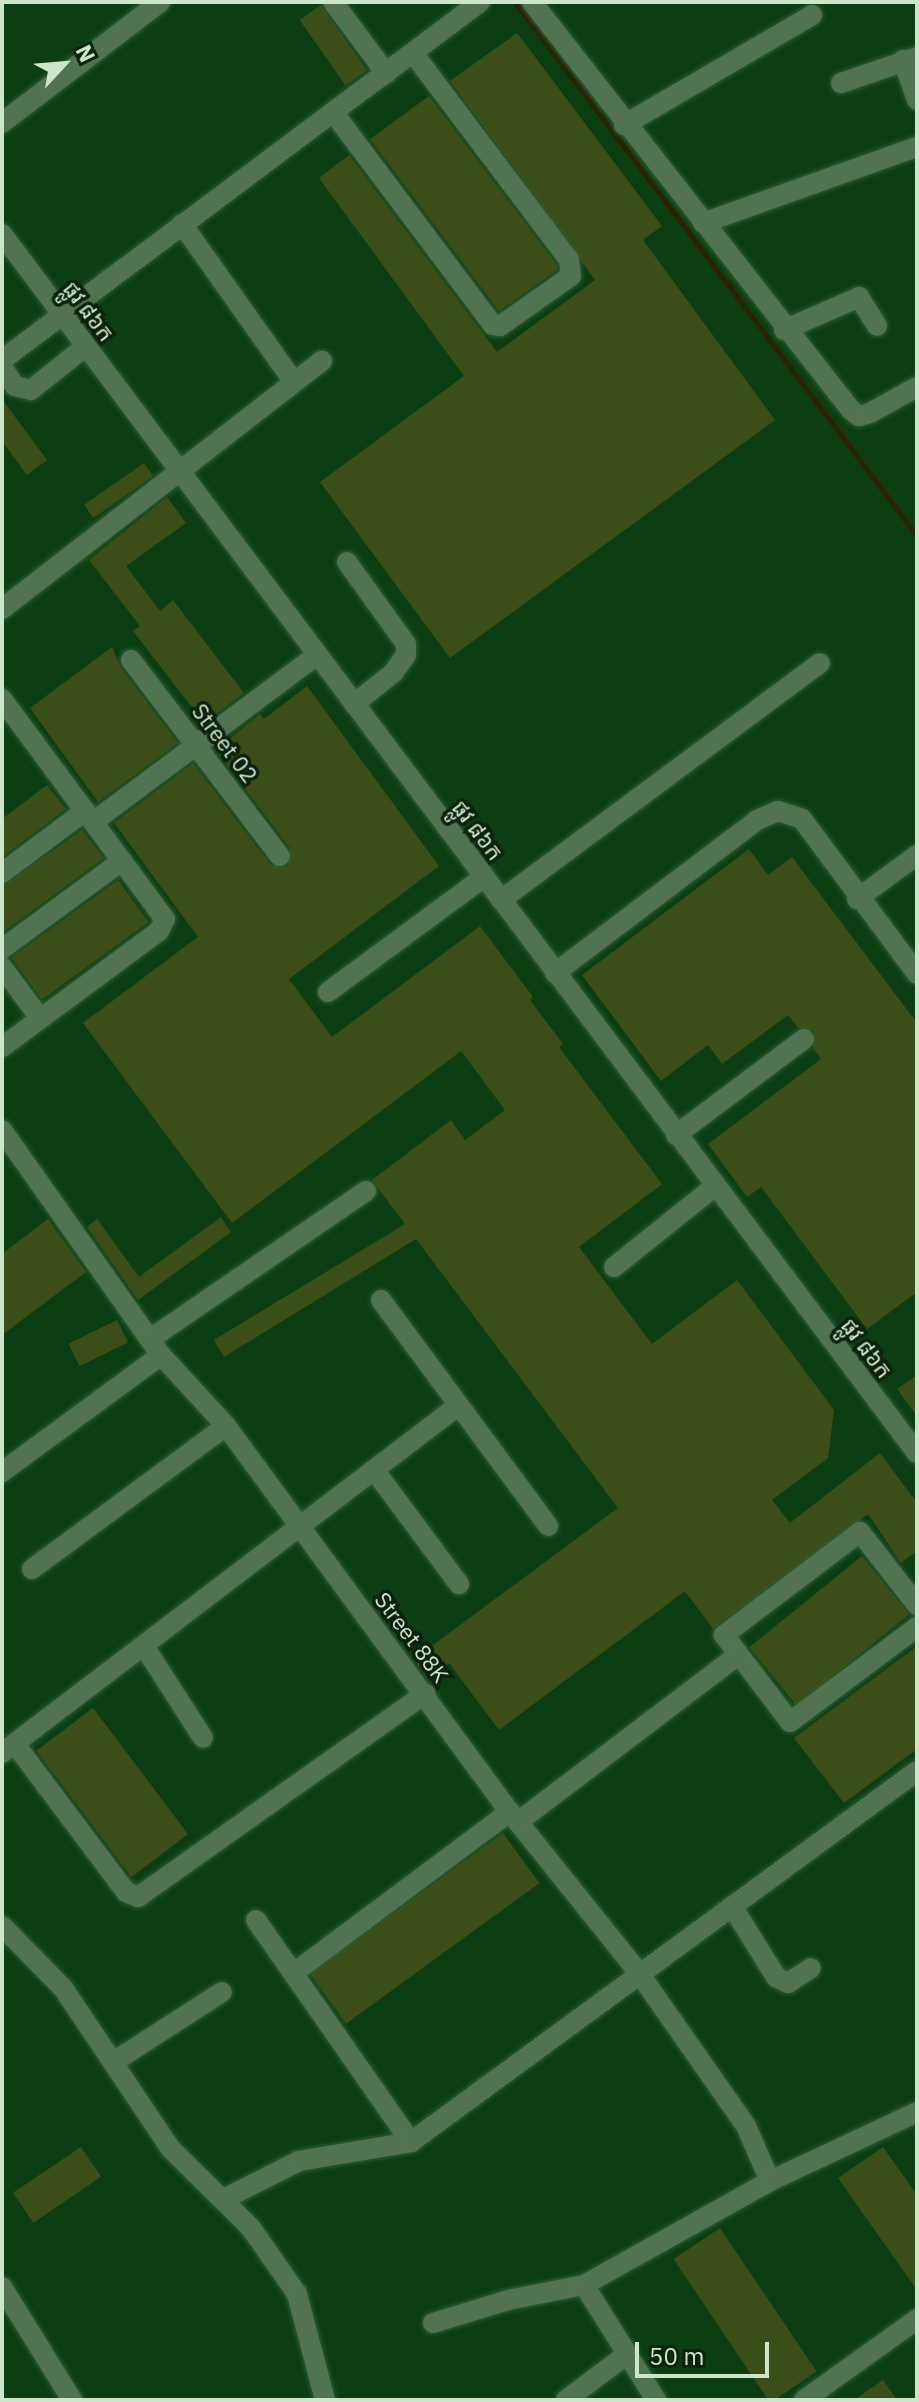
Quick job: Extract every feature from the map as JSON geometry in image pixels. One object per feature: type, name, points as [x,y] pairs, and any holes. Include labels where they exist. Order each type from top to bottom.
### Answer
[{"type":"street","points":[[2,123],[160,2]]},
{"type":"street","points":[[333,2],[386,73]]},
{"type":"street","points":[[532,2],[784,330],[859,416],[917,387]]},
{"type":"street","points":[[2,360],[413,53],[471,5]]},
{"type":"street","points":[[624,125],[812,15]]},
{"type":"street","points":[[333,112],[493,325],[500,326],[571,276],[569,260],[413,53]]},
{"type":"street","points":[[841,83],[910,58],[917,100]]},
{"type":"street","points":[[703,223],[917,147]]},
{"type":"street","points":[[182,224],[294,382]]},
{"type":"street","name":"ផ្លូវ ៨៦ក","points":[[2,234],[917,1453]]},
{"type":"street","points":[[784,330],[859,297],[877,326]]},
{"type":"street","points":[[2,367],[15,386],[31,390],[86,346]]},
{"type":"street","points":[[2,609],[322,361]]},
{"type":"street","points":[[347,562],[406,644],[406,655],[393,673],[354,704]]},
{"type":"street","points":[[2,873],[196,745],[317,655]]},
{"type":"street","name":"Street 02","points":[[131,660],[280,856]]},
{"type":"street","points":[[501,900],[820,663]]},
{"type":"street","points":[[2,699],[165,919],[159,931],[2,1047]]},
{"type":"street","points":[[555,973],[757,820],[778,811],[802,819],[857,899],[917,974]]},
{"type":"street","points":[[857,899],[917,855]]},
{"type":"street","points":[[2,949],[122,861]]},
{"type":"street","points":[[328,992],[484,877]]},
{"type":"street","points":[[2,967],[40,1018]]},
{"type":"street","points":[[676,1135],[804,1039]]},
{"type":"street","name":"Street 88K","points":[[2,1130],[156,1347],[226,1426],[514,1817],[639,1973],[746,2126],[770,2181]]},
{"type":"street","points":[[614,1267],[715,1186]]},
{"type":"street","points":[[2,1472],[156,1347],[366,1191]]},
{"type":"street","points":[[381,1300],[548,1526]]},
{"type":"street","points":[[425,1694],[138,1897],[126,1892],[8,1749],[459,1405]]},
{"type":"street","points":[[32,1569],[226,1426]]},
{"type":"street","points":[[375,1471],[459,1584]]},
{"type":"street","points":[[917,1605],[858,1533],[724,1635],[790,1722],[917,1627]]},
{"type":"street","points":[[899,1582],[917,1569]]},
{"type":"street","points":[[144,1646],[203,1738]]},
{"type":"street","points":[[295,1972],[737,1656]]},
{"type":"street","points":[[224,2199],[299,2161],[411,2142],[917,1771]]},
{"type":"street","points":[[732,1906],[776,1977],[788,1983],[811,1968]]},
{"type":"street","points":[[256,1920],[411,2142]]},
{"type":"street","points":[[2,1926],[63,1988],[115,2061],[170,2148],[224,2199],[297,2294],[325,2400]]},
{"type":"street","points":[[115,2061],[222,1992]]},
{"type":"street","points":[[433,2323],[508,2300],[584,2285],[770,2181],[917,2112]]},
{"type":"street","points":[[584,2285],[656,2400]]},
{"type":"street","points":[[2,2287],[72,2400]]},
{"type":"street","points":[[804,2400],[917,2319]]},
{"type":"street","points":[[566,2400],[626,2355]]},
{"type":"building","points":[[321,5],[367,71],[346,85],[300,20]]},
{"type":"building","points":[[517,33],[662,226],[643,240],[775,420],[450,658],[320,482],[464,376],[319,178],[349,155],[497,352],[595,280],[450,81]]},
{"type":"building","points":[[429,96],[557,265],[557,270],[499,311],[370,139]]},
{"type":"building","points":[[2,399],[47,460],[27,475],[2,441]]},
{"type":"building","points":[[144,463],[153,476],[93,518],[84,505]]},
{"type":"building","points":[[167,497],[186,523],[126,566],[160,611],[173,600],[244,693],[204,723],[133,631],[140,626],[89,560]]},
{"type":"building","points":[[112,647],[121,668],[178,743],[98,802],[30,708]]},
{"type":"building","points":[[307,686],[439,866],[289,979],[332,1037],[480,926],[533,997],[530,1000],[563,1044],[559,1047],[662,1184],[579,1247],[652,1344],[737,1280],[834,1410],[828,1458],[772,1500],[790,1523],[880,1453],[917,1503],[917,1551],[901,1563],[868,1514],[713,1629],[685,1591],[499,1730],[449,1663],[428,1678],[414,1659],[618,1508],[416,1239],[224,1357],[214,1340],[405,1224],[372,1180],[451,1120],[465,1140],[505,1110],[461,1051],[232,1223],[83,1023],[198,937],[114,823],[193,763],[270,864],[287,867],[290,848],[216,750],[260,714],[264,719]]},
{"type":"building","points":[[47,785],[66,809],[2,857],[2,819]]},
{"type":"building","points":[[82,830],[104,858],[2,933],[2,886]]},
{"type":"building","points":[[749,849],[768,875],[792,857],[917,1023],[917,1292],[867,1329],[761,1187],[747,1197],[708,1144],[821,1059],[813,1048],[814,1031],[798,1028],[788,1015],[722,1064],[708,1045],[661,1081],[582,975]]},
{"type":"building","points":[[118,880],[149,922],[42,1000],[11,958]]},
{"type":"building","points":[[221,1217],[231,1232],[138,1300],[87,1227],[97,1219],[139,1277]]},
{"type":"building","points":[[48,1219],[86,1272],[2,1335],[2,1254]]},
{"type":"building","points":[[117,1320],[128,1342],[79,1366],[68,1344]]},
{"type":"building","points":[[917,1375],[917,1416],[897,1389]]},
{"type":"building","points":[[862,1556],[909,1614],[797,1706],[749,1647]]},
{"type":"building","points":[[917,1646],[917,1749],[844,1803],[794,1738]]},
{"type":"building","points":[[93,1708],[188,1834],[131,1877],[36,1751]]},
{"type":"building","points":[[503,1833],[539,1883],[346,2024],[310,1973]]},
{"type":"building","points":[[81,2147],[101,2177],[33,2223],[13,2193]]},
{"type":"building","points":[[883,2147],[917,2195],[917,2290],[838,2178]]},
{"type":"building","points":[[720,2228],[817,2371],[774,2400],[768,2400],[674,2259]]},
{"type":"building","points":[[883,2380],[897,2400],[854,2400]]},
{"type":"waterway","points":[[515,2],[917,536]]}]
